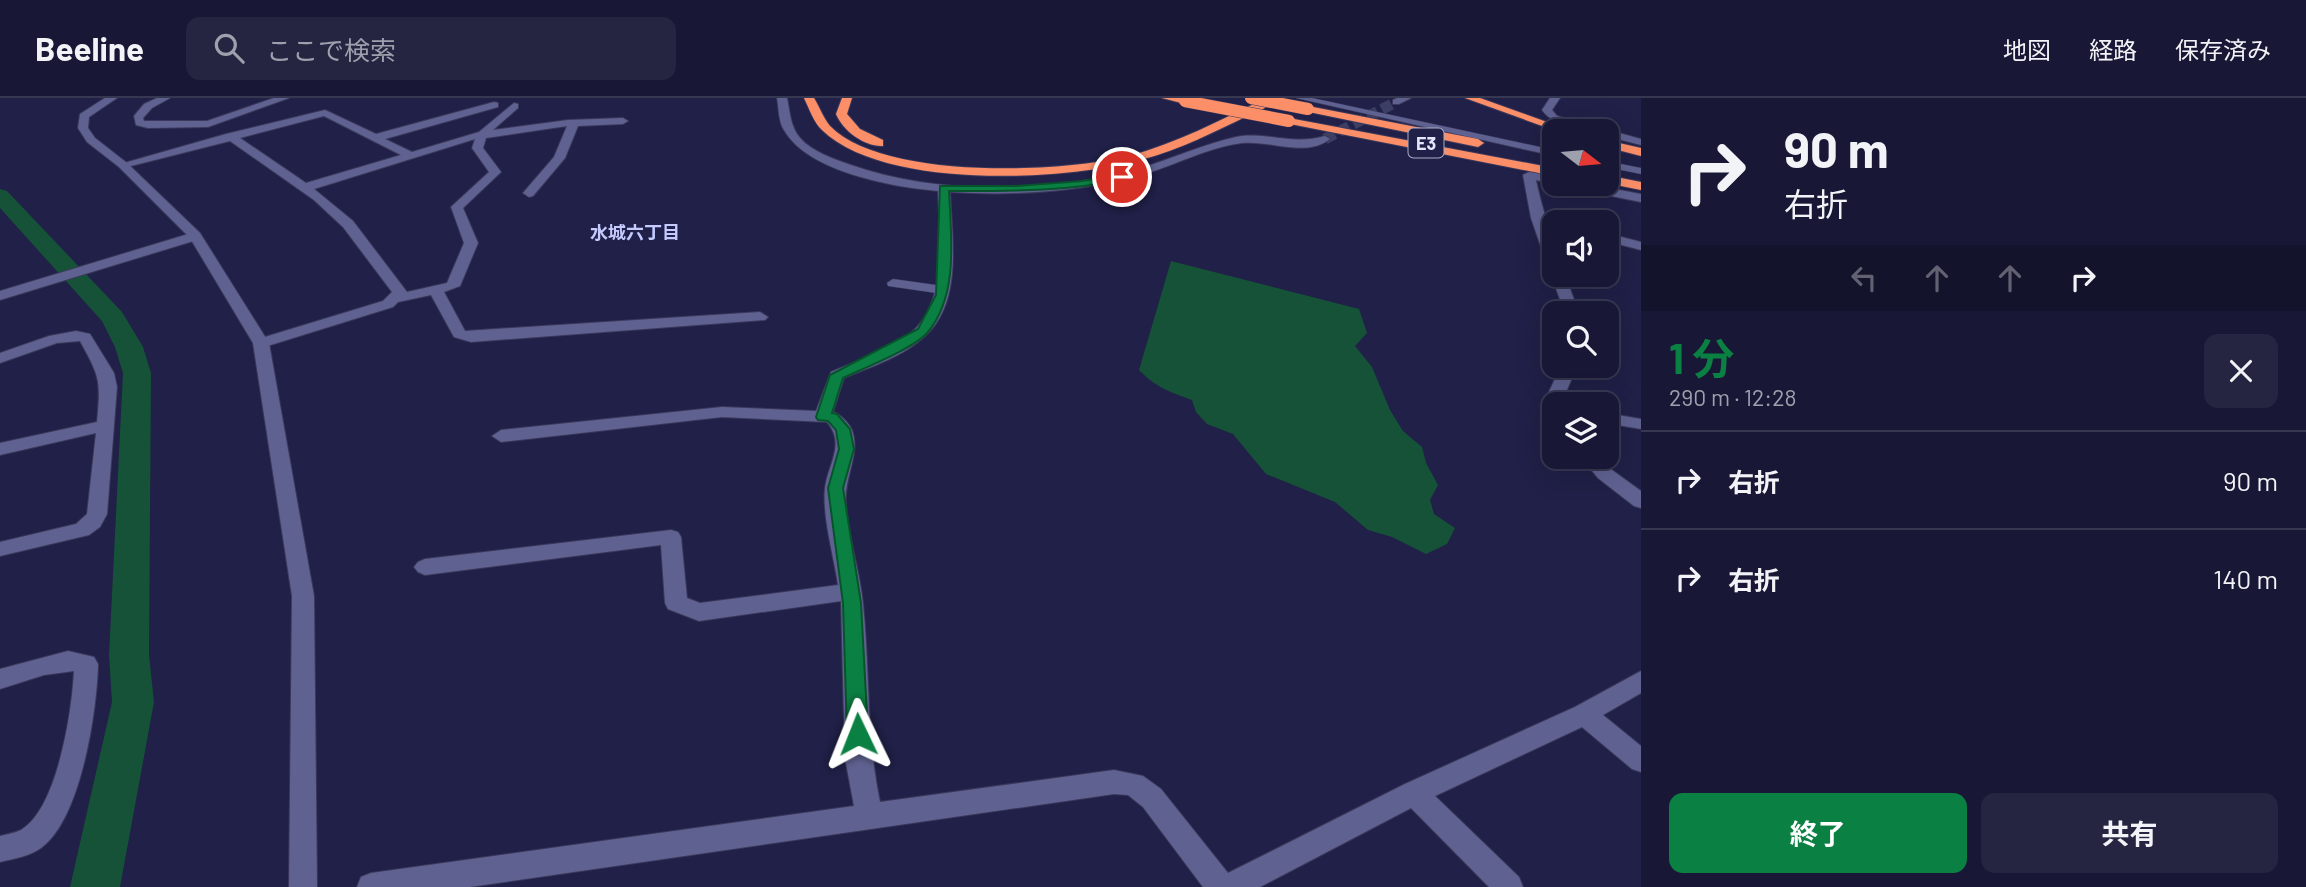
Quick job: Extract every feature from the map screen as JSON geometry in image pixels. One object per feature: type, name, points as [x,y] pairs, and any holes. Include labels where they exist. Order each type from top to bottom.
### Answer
[{"type":"highway","points":[[809,98],[814,115],[821,125],[838,138],[863,151],[936,167],[1025,173],[1080,169],[1147,155],[1190,140],[1274,98]]},
{"type":"highway","points":[[847,98],[840,110],[842,118],[849,127],[877,143],[948,159],[1006,163],[1067,160],[1124,149],[1168,135],[1245,98]]},
{"type":"highway","points":[[1167,98],[1298,116],[1542,167]]},
{"type":"highway","name":"E3","points":[[1204,98],[1298,116],[1542,153]]},
{"type":"highway","name":"E3","points":[[1251,98],[1298,116]]},
{"type":"highway","points":[[1470,98],[1542,123]]},
{"type":"highway","points":[[1619,146],[1641,152]]},
{"type":"highway","points":[[1619,169],[1641,173]]},
{"type":"highway","points":[[1619,183],[1641,187]]},
{"type":"street","points":[[111,98],[84,116],[83,128],[91,140],[123,165],[195,236],[261,343],[303,596],[303,887]]},
{"type":"street","points":[[165,98],[148,106],[138,118],[140,123],[208,124],[284,98]]},
{"type":"street","points":[[782,98],[788,131],[810,153],[855,170],[944,188],[1082,184],[1136,174],[1219,145],[1245,139],[1310,146],[1325,139]]},
{"type":"street","points":[[1555,98],[1547,110],[1557,119]]},
{"type":"street","points":[[375,138],[494,105]]},
{"type":"street","points":[[261,343],[388,304],[398,298],[437,292],[453,286],[471,243],[457,207],[495,172],[477,148],[482,135],[514,106]]},
{"type":"street","points":[[123,165],[325,113],[410,155]]},
{"type":"street","points":[[304,188],[482,135],[574,123],[623,121]]},
{"type":"street","points":[[529,194],[559,158],[574,123]]},
{"type":"street","points":[[230,136],[304,188],[348,224],[400,293],[398,298]]},
{"type":"street","points":[[1619,136],[1641,142]]},
{"type":"street","points":[[1542,178],[1529,175],[1542,232]]},
{"type":"street","points":[[823,417],[837,375],[881,356],[923,331],[943,290],[944,188]]},
{"type":"street","points":[[1619,194],[1641,198]]},
{"type":"street","points":[[1537,218],[1542,219]]},
{"type":"street","points":[[0,296],[195,236]]},
{"type":"street","points":[[1619,240],[1641,246]]},
{"type":"street","points":[[437,292],[459,334],[471,337],[760,317]]},
{"type":"street","points":[[0,358],[59,338],[77,335],[85,337],[106,373],[109,387],[97,514],[93,522],[82,530],[0,549]]},
{"type":"street","points":[[501,436],[722,412],[832,417],[843,429],[846,449],[835,488],[850,592],[859,758],[870,817]]},
{"type":"street","points":[[1619,420],[1641,424]]},
{"type":"street","points":[[0,449],[105,426]]},
{"type":"street","points":[[1601,469],[1641,501]]},
{"type":"street","points":[[425,567],[671,537],[676,603],[699,612],[850,592]]},
{"type":"street","points":[[0,679],[59,662],[79,659],[86,664],[69,772],[56,809],[32,839],[0,849]]},
{"type":"street","points":[[1230,887],[1414,793],[1584,714],[1641,681]]},
{"type":"street","points":[[1584,714],[1641,761]]},
{"type":"street","points":[[371,887],[1114,782],[1134,784],[1152,798],[1221,887]]},
{"type":"street","points":[[1414,793],[1509,887]]},
{"type":"lane","points":[[1300,98],[1542,152]]},
{"type":"lane","points":[[893,284],[943,290]]},
{"type":"shaded area","points":[[1171,261],[1359,309],[1367,333],[1355,346],[1372,367],[1390,410],[1403,431],[1422,447],[1426,463],[1438,485],[1430,500],[1434,514],[1455,528],[1447,544],[1426,554],[1392,537],[1368,530],[1335,502],[1266,474],[1233,434],[1207,424],[1196,412],[1192,400],[1157,385],[1139,370]]},
{"type":"waterway","points":[[0,195],[113,318],[129,347],[137,373],[129,655],[133,702],[95,887]]},
{"type":"tunnel","points":[[1325,139],[1396,102]]},
{"type":"district","name":"水城六丁目","points":[[635,232]]},
{"type":"route","points":[[858,734],[852,603],[835,488],[846,449],[843,429],[832,417],[823,417],[837,375],[881,356],[923,331],[942,295],[944,188],[1082,184],[1122,177]]}]
